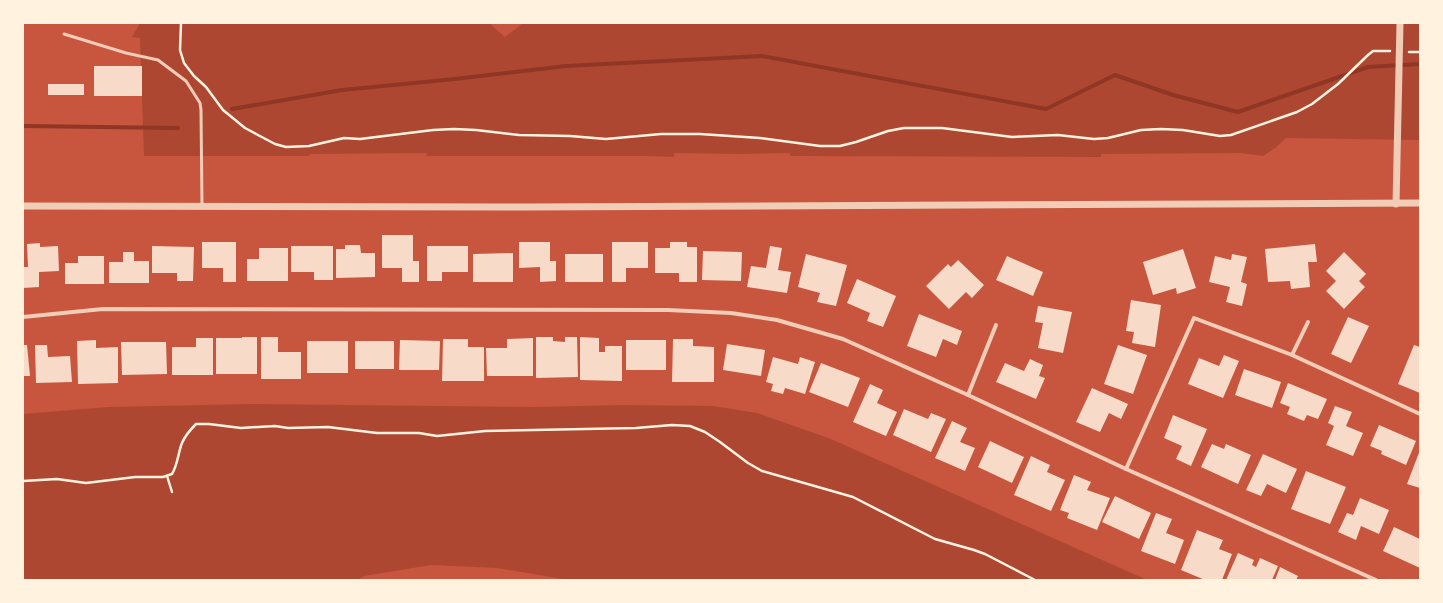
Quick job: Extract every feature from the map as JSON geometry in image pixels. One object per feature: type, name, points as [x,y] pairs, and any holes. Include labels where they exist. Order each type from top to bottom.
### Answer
[{"type":"street","points":[[1396,204],[1400,24]]},
{"type":"street","points":[[23,206],[525,207],[1420,203]]},
{"type":"street","points":[[23,317],[103,309],[668,310],[731,313],[777,320],[842,339],[968,395],[1126,469],[1376,580]]},
{"type":"street","points":[[1126,469],[1194,318],[1292,355],[1420,414]]},
{"type":"street","points":[[1292,355],[1308,322]]},
{"type":"street","points":[[968,395],[996,326]]},
{"type":"lane","points":[[64,34],[126,53],[158,60],[186,81],[200,102],[202,206]]},
{"type":"path","points":[[181,23],[180,50],[184,63],[194,76],[206,87],[223,110],[245,128],[275,144],[286,147],[310,146],[344,138],[360,139],[433,130],[476,130],[530,136],[570,136],[606,139],[668,134],[700,134],[760,138],[820,146],[840,146],[888,131],[904,128],[942,128],[1012,137],[1058,135],[1094,139],[1108,138],[1141,130],[1161,129],[1220,136],[1231,135],[1297,112],[1312,104],[1338,84],[1373,51],[1397,51]]},
{"type":"path","points":[[1405,52],[1420,52]]},
{"type":"path","points":[[23,481],[57,479],[73,483],[86,483],[135,477],[164,477],[172,474],[176,466],[182,443],[188,432],[196,424],[241,428],[275,426],[288,428],[328,427],[377,433],[419,433],[437,436],[485,431],[636,428],[672,425],[690,426],[710,436],[762,471],[853,497],[935,540],[986,554],[1035,580]]},
{"type":"path","points":[[167,476],[172,492]]},
{"type":"shaded area","points":[[140,23],[489,23],[505,37],[523,23],[1420,23],[1420,140],[1286,138],[1263,156],[1241,153],[1101,154],[1101,157],[790,156],[790,153],[674,153],[674,157],[427,156],[426,153],[310,154],[309,156],[144,156],[140,38],[132,37]]},
{"type":"shaded area","points":[[251,404],[533,407],[624,405],[713,406],[757,413],[831,439],[1147,580],[569,580],[497,568],[431,565],[364,576],[357,580],[23,580],[23,414],[108,407]]},
{"type":"building","points":[[94,66],[142,66],[142,96],[94,96]]},
{"type":"building","points":[[48,84],[84,84],[84,95],[48,95]]},
{"type":"building","points":[[382,235],[413,235],[413,261],[419,261],[419,282],[402,282],[402,268],[382,268]]},
{"type":"building","points":[[202,242],[236,242],[236,282],[223,282],[223,268],[202,268]]},
{"type":"building","points":[[519,242],[550,242],[550,261],[556,261],[556,281],[540,282],[540,267],[519,268]]},
{"type":"building","points":[[612,242],[648,242],[648,268],[626,268],[626,282],[612,282]]},
{"type":"building","points":[[670,242],[687,242],[687,247],[697,247],[697,282],[679,282],[679,273],[655,273],[655,248],[670,248]]},
{"type":"building","points":[[40,243],[40,247],[58,246],[59,271],[39,272],[39,287],[23,288],[23,267],[28,267],[27,244]]},
{"type":"building","points":[[1315,244],[1317,262],[1308,262],[1310,287],[1291,289],[1290,281],[1268,282],[1265,249]]},
{"type":"building","points":[[345,245],[360,245],[361,253],[375,253],[375,277],[336,278],[336,249],[345,249]]},
{"type":"building","points":[[152,246],[194,247],[193,281],[177,281],[177,273],[152,273]]},
{"type":"building","points":[[291,246],[333,246],[333,280],[314,280],[314,272],[291,272]]},
{"type":"building","points":[[427,246],[468,246],[468,272],[442,272],[442,281],[427,281]]},
{"type":"building","points":[[770,246],[782,248],[778,270],[791,272],[787,293],[747,287],[751,266],[766,268]]},
{"type":"building","points":[[259,248],[288,248],[288,281],[247,281],[247,259],[259,259]]},
{"type":"building","points":[[1183,249],[1196,288],[1177,294],[1176,288],[1153,295],[1143,262]]},
{"type":"building","points":[[703,251],[742,252],[741,281],[702,280]]},
{"type":"building","points":[[123,252],[134,252],[134,261],[149,261],[149,283],[109,283],[109,262],[123,262]]},
{"type":"building","points":[[1344,252],[1366,274],[1359,281],[1365,287],[1344,309],[1326,291],[1336,281],[1326,271]]},
{"type":"building","points":[[513,253],[513,282],[473,282],[473,254]]},
{"type":"building","points":[[565,254],[603,254],[603,282],[565,282]]},
{"type":"building","points":[[806,254],[847,265],[836,306],[817,302],[820,293],[798,287]]},
{"type":"building","points":[[1232,254],[1247,257],[1241,282],[1247,284],[1242,306],[1226,302],[1230,287],[1209,282],[1215,256],[1231,260]]},
{"type":"building","points":[[78,256],[104,256],[104,284],[65,284],[65,263],[78,263]]},
{"type":"building","points":[[1007,256],[1043,272],[1033,296],[996,280]]},
{"type":"building","points":[[958,260],[984,285],[972,298],[966,292],[949,309],[926,286],[948,264],[951,267]]},
{"type":"building","points":[[857,279],[896,296],[883,327],[867,321],[870,313],[847,303]]},
{"type":"building","points":[[1131,300],[1161,305],[1155,347],[1132,343],[1134,332],[1126,331]]},
{"type":"building","points":[[1038,306],[1072,312],[1063,353],[1038,348],[1043,323],[1035,322]]},
{"type":"building","points":[[919,314],[962,331],[957,345],[943,339],[936,357],[907,346]]},
{"type":"building","points":[[1348,317],[1369,326],[1351,363],[1331,354]]},
{"type":"building","points":[[257,337],[257,374],[216,374],[216,338]]},
{"type":"building","points":[[261,337],[278,337],[278,352],[301,352],[301,379],[261,379]]},
{"type":"building","points":[[536,337],[553,337],[553,341],[565,342],[565,337],[577,337],[578,377],[536,378]]},
{"type":"building","points":[[580,337],[599,338],[599,352],[605,352],[605,346],[622,346],[622,381],[580,380]]},
{"type":"building","points":[[196,338],[213,338],[213,375],[172,375],[172,347],[196,347]]},
{"type":"building","points":[[533,338],[533,376],[487,376],[486,348],[507,348],[507,339]]},
{"type":"building","points":[[443,339],[468,339],[468,347],[484,347],[484,381],[442,381]]},
{"type":"building","points":[[673,339],[693,339],[693,346],[714,347],[714,382],[672,382]]},
{"type":"building","points":[[96,340],[96,348],[118,347],[118,383],[78,384],[77,341]]},
{"type":"building","points":[[400,340],[440,341],[439,370],[399,370]]},
{"type":"building","points":[[626,340],[666,340],[666,370],[626,370]]},
{"type":"building","points":[[307,341],[348,341],[348,373],[307,373]]},
{"type":"building","points":[[355,341],[394,341],[394,369],[355,369]]},
{"type":"building","points":[[121,342],[166,342],[167,374],[122,375]]},
{"type":"building","points":[[727,344],[765,350],[761,376],[723,370]]},
{"type":"building","points":[[23,345],[27,345],[30,376],[23,376]]},
{"type":"building","points":[[35,345],[47,345],[48,357],[70,356],[72,382],[36,383]]},
{"type":"building","points":[[1118,345],[1147,355],[1133,394],[1104,384]]},
{"type":"building","points":[[1414,345],[1420,347],[1420,393],[1398,384]]},
{"type":"building","points":[[1224,355],[1239,361],[1223,398],[1188,384],[1199,358],[1219,366]]},
{"type":"building","points":[[773,357],[798,364],[800,357],[815,362],[805,394],[785,388],[783,394],[771,391],[773,384],[766,382]]},
{"type":"building","points":[[1030,359],[1043,365],[1039,376],[1045,378],[1036,399],[996,382],[1005,363],[1024,371]]},
{"type":"building","points":[[821,363],[860,378],[848,407],[809,392]]},
{"type":"building","points":[[1244,369],[1281,382],[1272,408],[1235,395]]},
{"type":"building","points":[[1288,383],[1327,399],[1318,419],[1307,415],[1304,421],[1287,414],[1290,407],[1280,403]]},
{"type":"building","points":[[870,384],[883,390],[877,403],[897,412],[886,436],[853,422]]},
{"type":"building","points":[[1092,388],[1128,404],[1121,419],[1109,413],[1100,432],[1076,422]]},
{"type":"building","points":[[1335,406],[1352,412],[1346,426],[1363,433],[1353,456],[1326,445],[1334,426],[1328,423]]},
{"type":"building","points":[[904,409],[928,419],[931,413],[946,419],[931,452],[893,435]]},
{"type":"building","points":[[1173,415],[1207,429],[1191,466],[1176,459],[1182,446],[1164,438]]},
{"type":"building","points":[[952,421],[967,428],[960,442],[975,448],[965,471],[935,458]]},
{"type":"building","points":[[1379,425],[1416,441],[1406,465],[1381,454],[1382,451],[1370,446]]},
{"type":"building","points":[[990,441],[1024,457],[1012,483],[978,467]]},
{"type":"building","points":[[1212,444],[1224,449],[1226,444],[1251,455],[1238,484],[1201,467]]},
{"type":"building","points":[[1420,450],[1420,488],[1407,484]]},
{"type":"building","points":[[1263,454],[1297,469],[1286,493],[1267,484],[1261,496],[1246,490]]},
{"type":"building","points":[[1031,456],[1050,465],[1047,472],[1065,480],[1051,511],[1014,495]]},
{"type":"building","points":[[1306,471],[1346,487],[1330,524],[1291,509]]},
{"type":"building","points":[[1074,475],[1091,482],[1087,490],[1110,498],[1097,530],[1067,518],[1069,513],[1060,510]]},
{"type":"building","points":[[1115,496],[1151,513],[1139,539],[1102,522]]},
{"type":"building","points":[[1360,498],[1389,510],[1379,534],[1361,526],[1356,540],[1338,532],[1347,513],[1353,515]]},
{"type":"building","points":[[1156,513],[1172,519],[1166,533],[1184,540],[1175,564],[1141,551]]},
{"type":"building","points":[[1394,527],[1420,539],[1420,568],[1383,551]]},
{"type":"building","points":[[1197,530],[1223,540],[1219,549],[1232,554],[1222,580],[1205,580],[1181,570]]},
{"type":"building","points":[[1238,553],[1254,560],[1252,565],[1256,567],[1260,558],[1278,566],[1272,580],[1226,580]]},
{"type":"building","points":[[1280,567],[1298,576],[1296,580],[1275,580]]},
{"type":"waterway","points":[[232,109],[342,90],[566,66],[762,56],[1046,109],[1115,75],[1173,95],[1238,112],[1368,67],[1420,64]]},
{"type":"waterway","points":[[23,126],[178,128]]}]
